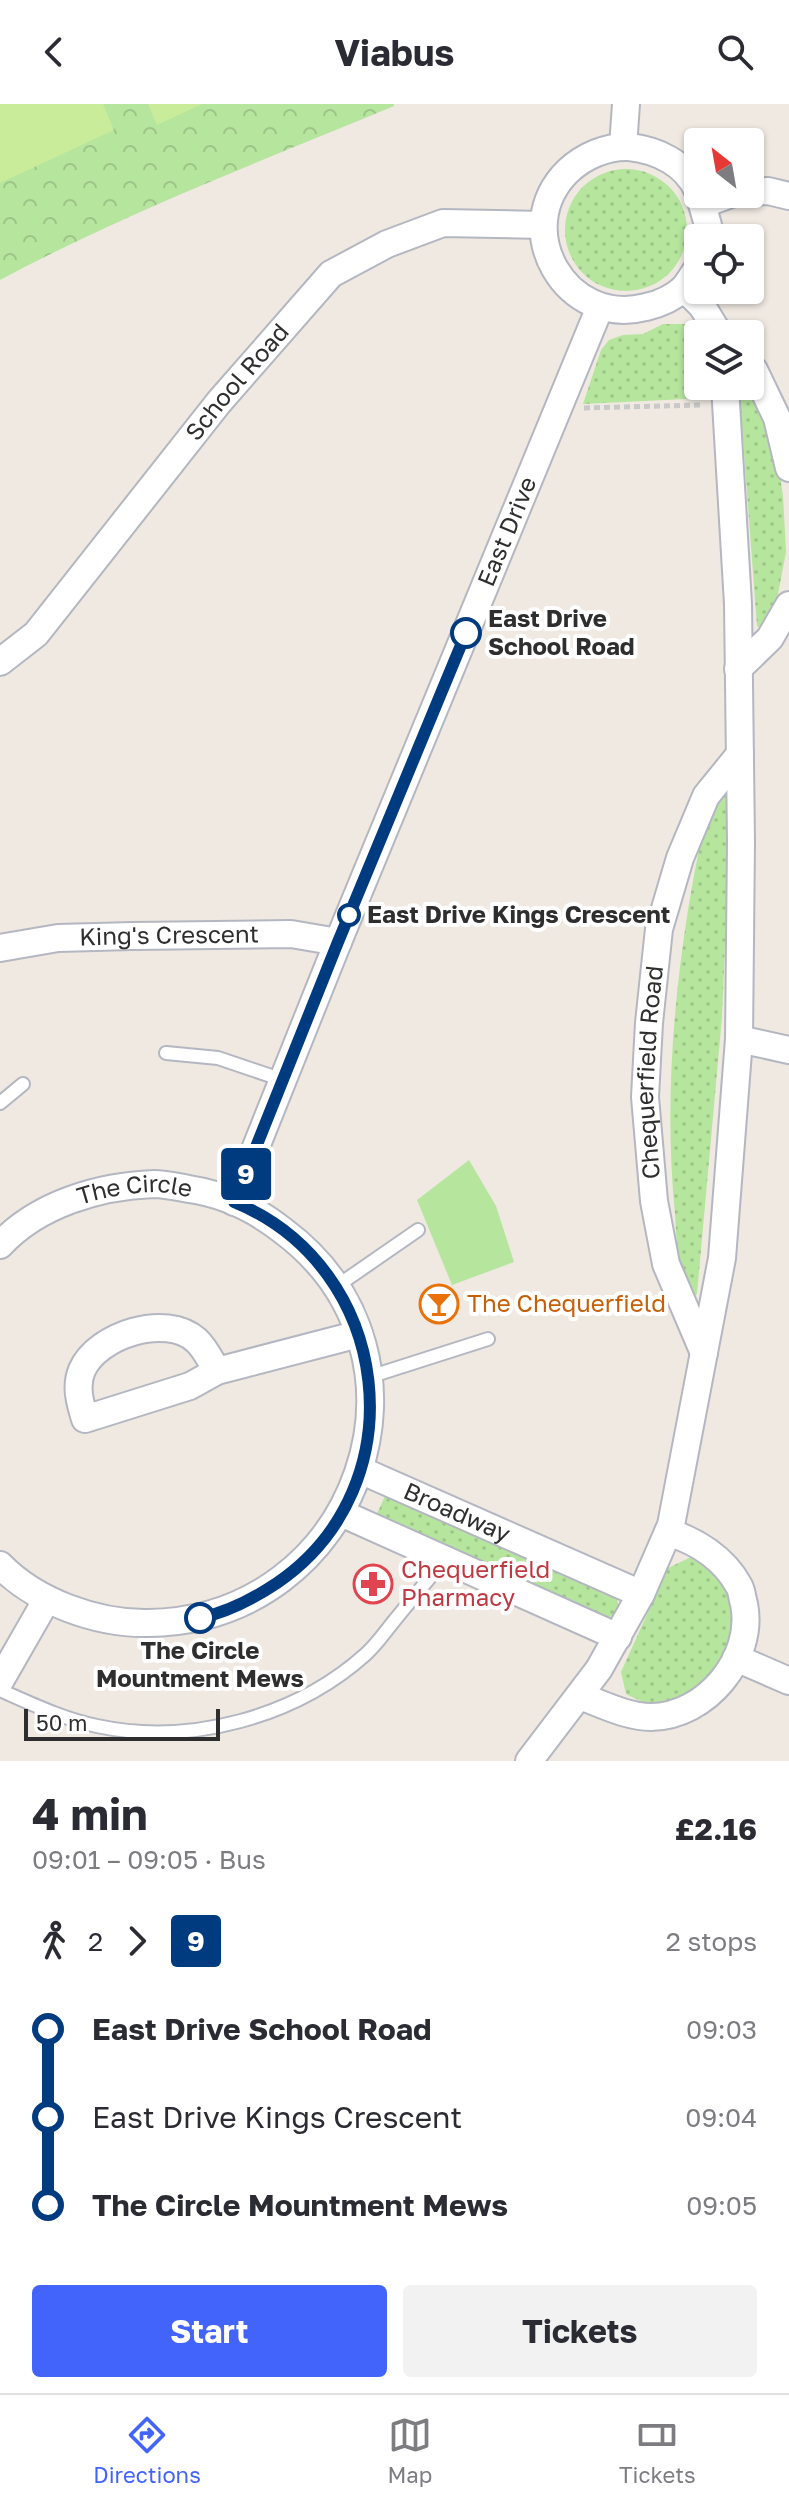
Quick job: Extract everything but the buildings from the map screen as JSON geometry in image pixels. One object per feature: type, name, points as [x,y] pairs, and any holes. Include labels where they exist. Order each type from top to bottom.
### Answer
[{"type":"street","points":[[623,147],[626,104]]},
{"type":"street","points":[[684,172],[664,156],[644,149],[623,147],[599,151],[577,162],[560,179],[548,201],[543,225],[546,252],[558,276],[576,295],[600,307],[631,311],[661,303],[684,284]]},
{"type":"street","points":[[764,191],[789,196]]},
{"type":"street","name":"School Road","points":[[0,662],[36,634],[219,402],[331,274],[387,244],[443,223],[543,225]]},
{"type":"street","name":"East Drive","points":[[234,1202],[600,307]]},
{"type":"street","points":[[764,393],[777,418],[789,468]]},
{"type":"street","points":[[529,1761],[580,1696],[618,1637],[668,1532],[722,1258],[739,1039],[738,604],[726,400]]},
{"type":"street","points":[[738,669],[770,638],[789,605]]},
{"type":"street","name":"Chequerfield Road","points":[[704,1353],[666,1264],[654,1201],[645,1097],[649,1023],[659,929],[680,858],[706,796],[740,754]]},
{"type":"street","name":"King's Crescent","points":[[0,948],[58,938],[222,935],[291,934],[338,942]]},
{"type":"street","points":[[739,1039],[789,1050]]},
{"type":"street","name":"The Circle","points":[[0,1245],[8,1236],[53,1207],[103,1189],[157,1184],[210,1192],[259,1213],[302,1245],[337,1286],[359,1334],[369,1377],[370,1421],[360,1470],[341,1513],[323,1541],[293,1572],[257,1597],[217,1614],[174,1623],[130,1624],[87,1615],[47,1599],[0,1565]]},
{"type":"street","points":[[217,1371],[205,1351],[188,1335],[158,1327],[140,1330],[120,1337],[89,1358],[79,1382],[80,1402],[85,1419],[190,1386],[217,1371],[359,1334]]},
{"type":"street","name":"Broadway","points":[[360,1470],[641,1594]]},
{"type":"street","name":"Broadway","points":[[341,1513],[618,1637]]},
{"type":"street","points":[[580,1696],[623,1712],[649,1717],[674,1714],[702,1699],[728,1676],[742,1646],[746,1617],[740,1587],[717,1557],[687,1538],[668,1532]]},
{"type":"street","points":[[0,1681],[47,1599]]},
{"type":"street","points":[[736,1658],[789,1681]]},
{"type":"lane","points":[[166,1053],[218,1058],[285,1080]]},
{"type":"lane","points":[[0,1103],[23,1084]]},
{"type":"lane","points":[[337,1286],[418,1230]]},
{"type":"lane","points":[[369,1377],[488,1339]]},
{"type":"lane","points":[[0,1690],[61,1716],[140,1732],[184,1730],[238,1722],[281,1708],[347,1670],[369,1651],[445,1559]]},
{"type":"path","points":[[558,409],[684,398]]},
{"type":"green space","points":[[0,104],[394,106],[146,210],[0,280]]},
{"type":"green space","points":[[0,104],[103,104],[114,130],[0,183]]},
{"type":"green space","points":[[148,104],[202,104],[157,125]]},
{"type":"green space","points":[[614,170],[638,170],[660,179],[677,196],[686,218],[684,248],[677,264],[660,281],[638,290],[614,290],[592,281],[575,264],[566,242],[566,218],[575,196],[592,179]]},
{"type":"green space","points":[[663,324],[684,324],[684,399],[583,404],[601,350],[609,340],[623,335],[643,334]]},
{"type":"green space","points":[[740,400],[759,400],[772,421],[783,496],[786,552],[778,594],[766,627],[757,626]]},
{"type":"green space","points":[[732,779],[722,1017],[697,1294],[693,1297],[683,1279],[678,1257],[672,1176],[670,1100],[674,1024],[688,910],[701,841],[714,803]]},
{"type":"green space","points":[[469,1160],[496,1206],[514,1262],[452,1285],[417,1200]]},
{"type":"green space","points":[[385,1496],[610,1592],[617,1598],[619,1610],[616,1615],[606,1618],[376,1516]]},
{"type":"green space","points":[[689,1558],[700,1558],[712,1565],[727,1588],[733,1619],[731,1649],[723,1664],[680,1699],[661,1705],[651,1704],[626,1694],[621,1672],[668,1568]]},
{"type":"bus line","name":"9","points":[[200,1618],[257,1597],[293,1572],[323,1541],[341,1513],[360,1470],[370,1421],[369,1377],[359,1334],[337,1286],[302,1245],[259,1213],[234,1202],[466,633]]},
{"type":"place","name":"East Drive School Road","points":[[466,633]]},
{"type":"place","name":"East Drive Kings Crescent","points":[[349,915]]},
{"type":"place","name":"The Chequerfield","points":[[439,1304]]},
{"type":"place","name":"Chequerfield Pharmacy","points":[[373,1584]]},
{"type":"place","name":"The Circle Mountment Mews","points":[[200,1618]]}]
